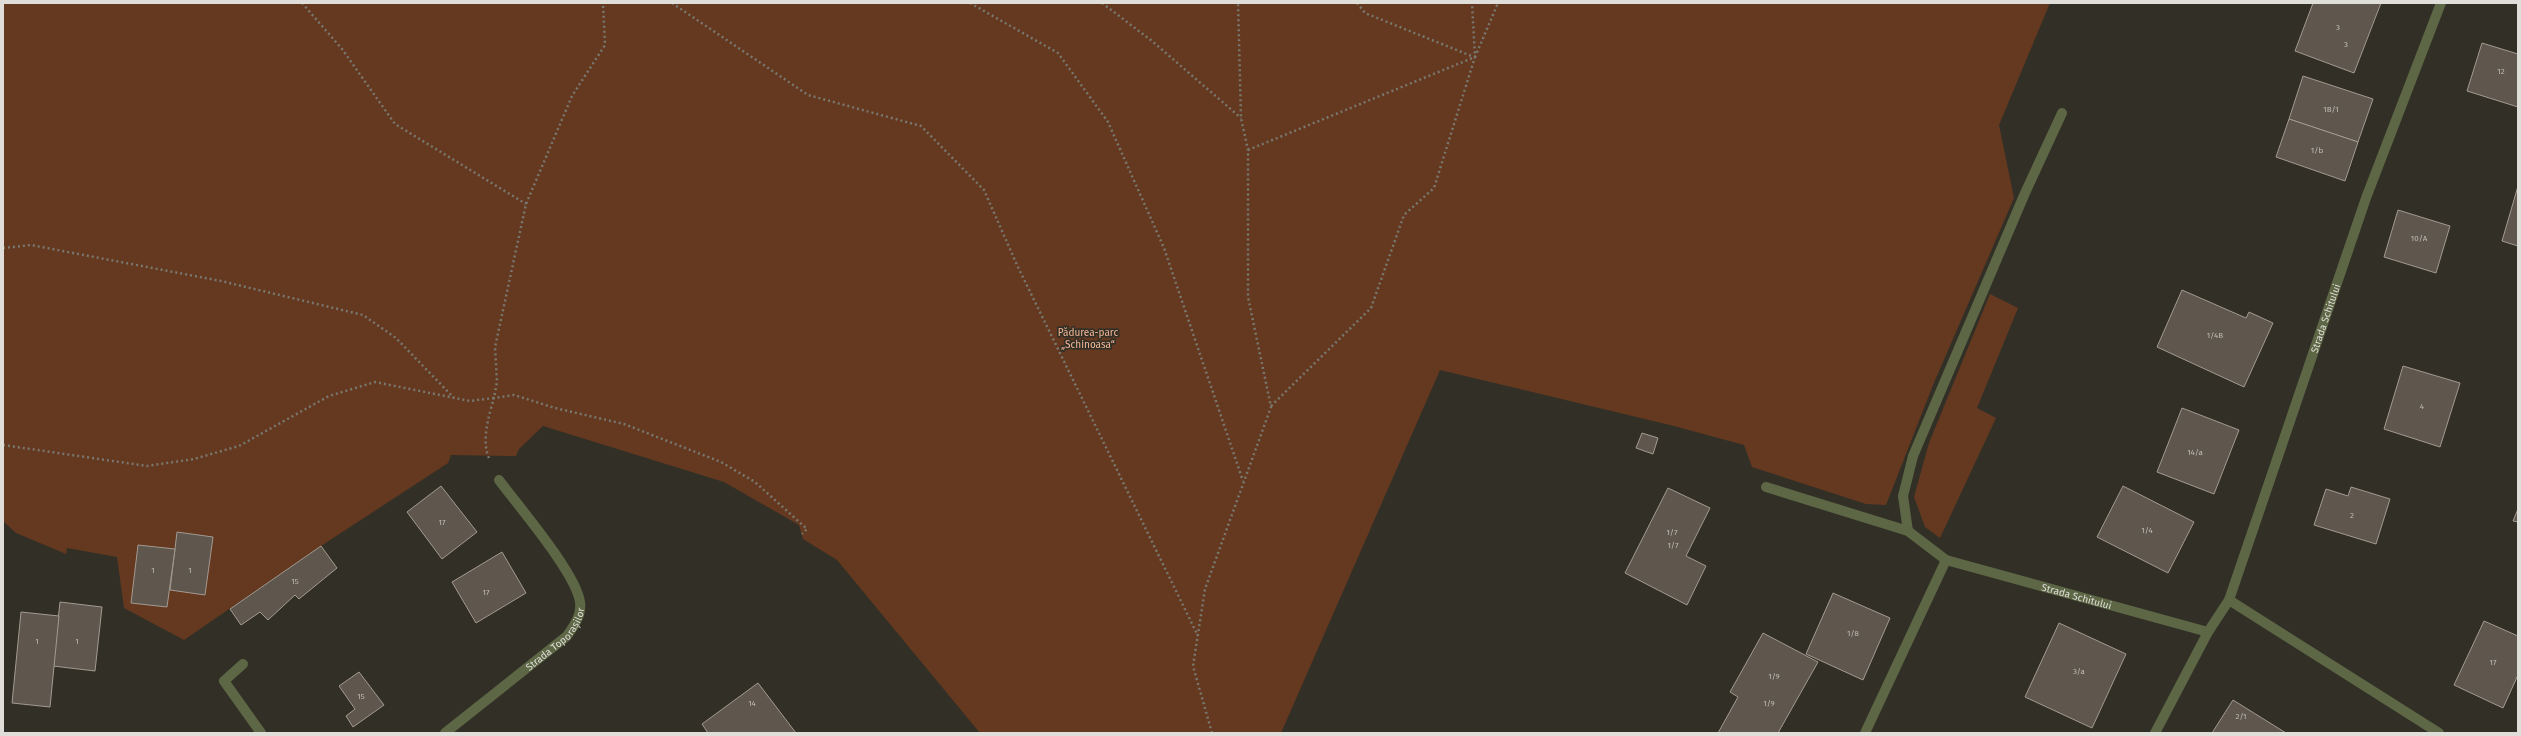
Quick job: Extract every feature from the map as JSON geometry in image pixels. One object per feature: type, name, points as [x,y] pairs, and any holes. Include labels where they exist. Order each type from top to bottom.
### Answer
[{"type":"street","name":"Strada Schitului","points":[[2155,733],[2208,632],[2229,600],[2366,198],[2441,3]]},
{"type":"street","points":[[1908,531],[1903,496],[1913,456],[2022,200],[2062,114]]},
{"type":"street","name":"Strada Toporașilor","points":[[445,733],[567,636],[578,619],[580,603],[571,577],[499,480]]},
{"type":"street","name":"Strada Schitului","points":[[1766,487],[1908,531],[1946,560],[2208,632]]},
{"type":"street","points":[[1865,733],[1946,560]]},
{"type":"street","points":[[2229,600],[2439,733]]},
{"type":"street","points":[[243,664],[224,681],[262,733]]},
{"type":"path","points":[[302,3],[342,49],[396,124],[526,204]]},
{"type":"path","points":[[499,480],[486,452],[488,418],[497,382],[495,347],[526,204],[572,96],[605,45],[603,3]]},
{"type":"path","points":[[672,3],[808,95],[921,126],[984,190],[1017,265],[1198,636]]},
{"type":"path","points":[[970,3],[1058,53],[1108,122],[1164,248],[1243,481]]},
{"type":"path","points":[[1102,3],[1152,41],[1241,118]]},
{"type":"path","points":[[1238,3],[1241,118],[1248,150],[1248,297],[1271,407]]},
{"type":"path","points":[[1357,3],[1366,14],[1474,57]]},
{"type":"path","points":[[1472,3],[1474,57]]},
{"type":"path","points":[[1212,733],[1193,666],[1205,589],[1271,407],[1371,308],[1404,214],[1434,188],[1474,57],[1498,3]]},
{"type":"path","points":[[1248,150],[1474,57]]},
{"type":"path","points":[[3,248],[31,245],[38,246],[221,281],[363,315],[396,338],[455,398]]},
{"type":"path","points":[[3,445],[147,466],[194,459],[238,446],[329,396],[375,382],[470,401],[514,395],[555,408],[624,424],[721,462],[755,482],[795,517],[807,529],[802,534]]},
{"type":"green space","name":"Pădurea-parc „Schinoasa“","points":[[3,3],[2050,3],[1999,125],[2014,198],[1933,385],[1886,505],[1866,504],[1752,467],[1744,445],[1674,426],[1440,370],[1281,733],[980,733],[837,560],[803,539],[799,525],[724,482],[543,426],[519,449],[516,456],[451,455],[448,463],[321,546],[184,640],[124,608],[117,557],[67,548],[66,554],[16,533],[3,521]]},
{"type":"green space","points":[[1990,294],[2018,308],[1977,408],[1996,418],[1940,538],[1925,527],[1914,497],[1929,443]]},
{"type":"building","points":[[2313,3],[2381,3],[2354,73],[2295,51]]},
{"type":"building","points":[[2482,43],[2518,54],[2518,107],[2467,91]]},
{"type":"building","points":[[2303,76],[2373,99],[2358,142],[2289,119]]},
{"type":"building","points":[[2289,119],[2358,142],[2345,181],[2276,157]]},
{"type":"building","points":[[2518,186],[2518,246],[2502,241]]},
{"type":"building","points":[[2398,210],[2450,226],[2436,273],[2384,257]]},
{"type":"building","points":[[2182,290],[2246,318],[2249,312],[2273,323],[2244,387],[2157,347]]},
{"type":"building","points":[[2403,366],[2460,383],[2440,447],[2384,429]]},
{"type":"building","points":[[2182,408],[2239,430],[2214,494],[2157,472]]},
{"type":"building","points":[[1642,433],[1658,438],[1653,454],[1636,448]]},
{"type":"building","points":[[441,486],[477,532],[442,559],[407,512]]},
{"type":"building","points":[[2123,486],[2194,522],[2168,573],[2097,537]]},
{"type":"building","points":[[2351,487],[2390,499],[2376,544],[2314,525],[2326,489],[2348,496]]},
{"type":"building","points":[[1668,488],[1710,508],[1686,556],[1706,566],[1687,605],[1625,573]]},
{"type":"building","points":[[2518,509],[2518,522],[2513,521]]},
{"type":"building","points":[[177,532],[213,537],[205,595],[170,590]]},
{"type":"building","points":[[138,545],[175,549],[167,607],[131,603]]},
{"type":"building","points":[[321,546],[337,568],[299,599],[295,595],[268,620],[260,612],[241,625],[230,609]]},
{"type":"building","points":[[502,552],[526,593],[476,623],[452,582]]},
{"type":"building","points":[[1833,593],[1890,618],[1863,680],[1806,654]]},
{"type":"building","points":[[60,602],[102,607],[95,671],[53,666]]},
{"type":"building","points":[[21,612],[59,616],[50,707],[12,703]]},
{"type":"building","points":[[2484,621],[2518,636],[2518,675],[2503,708],[2454,685]]},
{"type":"building","points":[[2059,623],[2126,654],[2092,728],[2025,697]]},
{"type":"building","points":[[1763,633],[1818,662],[1778,733],[1718,733],[1738,697],[1730,692]]},
{"type":"building","points":[[359,672],[384,705],[353,727],[346,716],[355,709],[339,686]]},
{"type":"building","points":[[758,683],[796,733],[708,733],[702,724]]},
{"type":"building","points":[[2233,700],[2286,733],[2212,733]]}]
